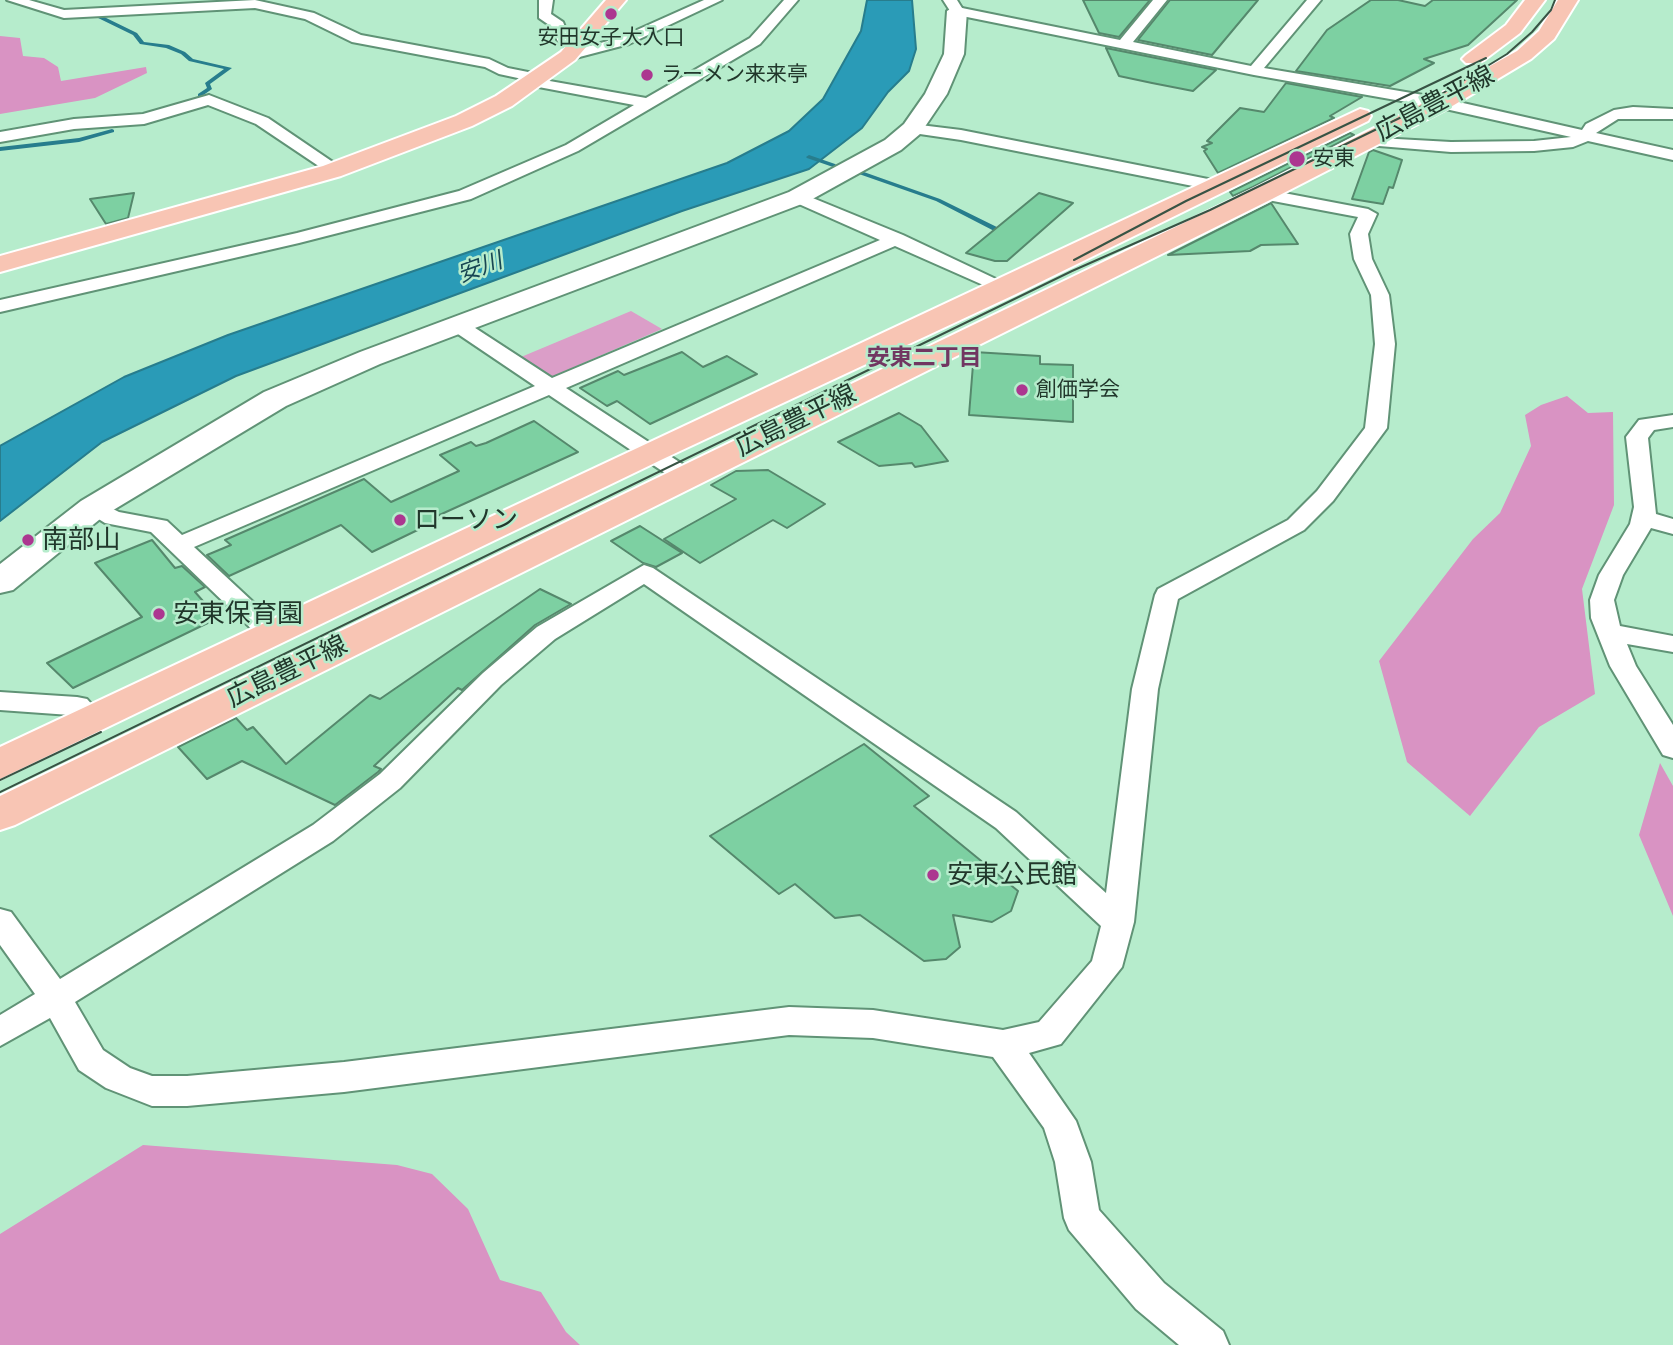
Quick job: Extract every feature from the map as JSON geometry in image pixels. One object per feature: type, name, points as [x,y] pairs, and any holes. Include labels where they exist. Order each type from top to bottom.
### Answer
[{"type":"main road","points":[[0,264],[335,169],[404,146],[464,121],[536,80],[572,51],[616,0]]},
{"type":"main road","name":"広島豊平線","points":[[1461,67],[1513,29],[1535,0]]},
{"type":"main road","name":"広島豊平線","points":[[0,814],[1263,194],[1367,140],[1439,91],[1524,55],[1547,35],[1568,0]]},
{"type":"main road","name":"広島豊平線","points":[[0,764],[652,452],[1006,288],[1213,185],[1401,97],[1439,91]]},
{"type":"street","points":[[14,0],[64,14],[257,2],[309,16],[357,39],[489,63],[504,71],[536,80],[648,103]]},
{"type":"street","points":[[286,10],[315,0]]},
{"type":"street","points":[[546,0],[544,15],[558,25],[572,51],[624,41],[715,0]]},
{"type":"street","points":[[0,306],[299,238],[465,195],[572,148],[755,41],[791,0]]},
{"type":"street","points":[[1124,44],[1160,0]]},
{"type":"street","points":[[1254,71],[1314,0]]},
{"type":"street","points":[[0,582],[93,508],[275,399],[370,358],[798,197],[893,145],[912,129],[936,94],[954,54],[953,5],[1254,71],[1401,97]]},
{"type":"street","points":[[1439,91],[1586,136],[1673,155]]},
{"type":"street","points":[[0,137],[86,122],[144,119],[209,100],[262,121],[335,169]]},
{"type":"street","points":[[1367,140],[1506,148],[1573,142],[1586,136],[1592,127],[1614,115],[1633,112],[1673,114]]},
{"type":"street","points":[[912,129],[961,135],[1213,185]]},
{"type":"street","points":[[0,921],[55,997],[91,1060],[118,1078],[152,1091],[187,1091],[344,1077],[789,1021],[873,1024],[1003,1044],[1049,1034],[1106,967],[1118,922],[1145,689],[1167,595],[1296,525],[1325,496],[1376,428],[1385,344],[1380,295],[1363,259],[1359,234],[1368,214],[1263,194]]},
{"type":"street","points":[[798,197],[1006,288]]},
{"type":"street","points":[[178,545],[897,239]]},
{"type":"street","points":[[459,326],[685,476]]},
{"type":"street","points":[[1673,421],[1647,425],[1637,437],[1646,508],[1644,518],[1611,575],[1602,600],[1610,633],[1623,666],[1673,748]]},
{"type":"street","points":[[93,508],[113,518],[159,527],[272,634]]},
{"type":"street","points":[[1644,518],[1673,527]]},
{"type":"street","points":[[0,1032],[323,833],[390,781],[492,679],[546,633],[644,573],[1006,820],[1118,922]]},
{"type":"street","points":[[1610,633],[1673,644]]},
{"type":"street","points":[[0,701],[77,706],[92,720]]},
{"type":"street","points":[[1003,1044],[1059,1122],[1073,1162],[1082,1218],[1150,1296],[1209,1345]]},
{"type":"shaded area","points":[[0,36],[20,38],[23,56],[44,58],[58,67],[61,81],[146,67],[147,73],[95,98],[0,114]]},
{"type":"shaded area","points":[[631,311],[662,329],[551,377],[521,357]]},
{"type":"shaded area","points":[[1567,396],[1588,413],[1613,412],[1614,505],[1582,589],[1595,694],[1539,727],[1470,816],[1407,762],[1379,661],[1473,539],[1500,513],[1531,446],[1525,415],[1541,405]]},
{"type":"shaded area","points":[[1660,763],[1673,786],[1673,916],[1639,835]]},
{"type":"shaded area","points":[[143,1145],[397,1165],[432,1174],[468,1209],[500,1280],[541,1292],[566,1332],[580,1345],[0,1345],[0,1234]]},
{"type":"water","name":"安川","points":[[867,0],[912,0],[916,49],[909,71],[888,92],[862,128],[809,169],[682,211],[236,376],[102,442],[0,521],[0,446],[124,377],[228,335],[727,163],[789,131],[823,99],[861,31]]},
{"type":"building","points":[[1083,0],[1150,0],[1119,37],[1099,33]]},
{"type":"building","points":[[1170,0],[1258,0],[1212,55],[1138,40]]},
{"type":"building","points":[[1371,0],[1398,0],[1425,6],[1433,0],[1517,0],[1468,45],[1424,59],[1434,63],[1390,86],[1296,71],[1327,30]]},
{"type":"building","points":[[1106,48],[1216,70],[1193,91],[1152,83],[1119,76]]},
{"type":"building","points":[[1286,83],[1362,97],[1330,116],[1334,118],[1218,173],[1204,151],[1207,149],[1202,147],[1212,143],[1207,141],[1240,108],[1264,112]]},
{"type":"building","points":[[1350,133],[1354,135],[1253,187],[1233,196],[1230,192]]},
{"type":"building","points":[[1373,150],[1402,160],[1393,188],[1389,187],[1383,204],[1352,199],[1369,152]]},
{"type":"building","points":[[134,193],[128,218],[106,224],[90,199]]},
{"type":"building","points":[[1039,193],[1073,203],[1007,261],[995,261],[966,253]]},
{"type":"building","points":[[1271,203],[1298,244],[1261,245],[1250,251],[1168,255]]},
{"type":"building","points":[[682,352],[703,367],[727,356],[757,374],[650,424],[617,401],[607,406],[580,388],[618,371],[624,375]]},
{"type":"building","name":"創価学会","points":[[974,352],[1040,356],[1040,364],[1073,365],[1073,422],[969,415]]},
{"type":"building","points":[[899,413],[921,426],[948,461],[915,467],[912,463],[879,466],[838,442]]},
{"type":"building","points":[[534,421],[578,452],[435,517],[438,519],[372,552],[341,525],[229,576],[207,555],[231,545],[225,540],[364,479],[391,502],[459,471],[440,455],[471,442],[476,446],[486,443]]},
{"type":"building","points":[[768,470],[825,504],[787,528],[773,520],[700,563],[664,539],[736,499],[711,485],[736,471]]},
{"type":"building","points":[[640,526],[682,553],[656,567],[643,563],[611,541]]},
{"type":"building","points":[[152,540],[175,568],[182,566],[205,587],[195,592],[218,618],[73,688],[47,663],[142,617],[95,563]]},
{"type":"building","points":[[540,589],[571,604],[535,625],[462,690],[458,688],[374,766],[381,769],[378,772],[335,805],[242,761],[207,779],[178,747],[236,718],[247,730],[253,727],[286,764],[370,695],[380,699]]},
{"type":"building","points":[[864,744],[929,796],[914,806],[1018,891],[1011,911],[992,922],[953,915],[960,947],[946,959],[924,961],[860,915],[835,918],[795,884],[779,894],[710,836]]},
{"type":"waterway","points":[[96,15],[135,34],[142,43],[167,46],[191,60],[229,68],[207,84],[210,88],[200,95]]},
{"type":"waterway","points":[[0,149],[79,140],[112,131]]},
{"type":"waterway","points":[[809,157],[833,165]]},
{"type":"waterway","points":[[861,173],[938,200],[1005,233]]},
{"type":"tram line","points":[[0,792],[1072,271],[1210,210],[1412,112],[1507,54],[1532,32],[1551,10],[1555,0]]},
{"type":"tram line","points":[[1074,260],[1186,201],[1486,58]]},
{"type":"tram line","points":[[0,780],[101,732]]},
{"type":"place","name":"安田女子大入口","points":[[611,14]]},
{"type":"place","name":"ラーメン来来亭","points":[[647,75]]},
{"type":"place","name":"安東","points":[[1297,159]]},
{"type":"place","name":"創価学会","points":[[1022,390]]},
{"type":"place","name":"ローソン","points":[[400,520]]},
{"type":"place","name":"南部山","points":[[28,540]]},
{"type":"place","name":"安東保育園","points":[[159,614]]},
{"type":"place","name":"安東公民館","points":[[933,875]]},
{"type":"district","name":"安東二丁目","points":[[924,358]]}]
